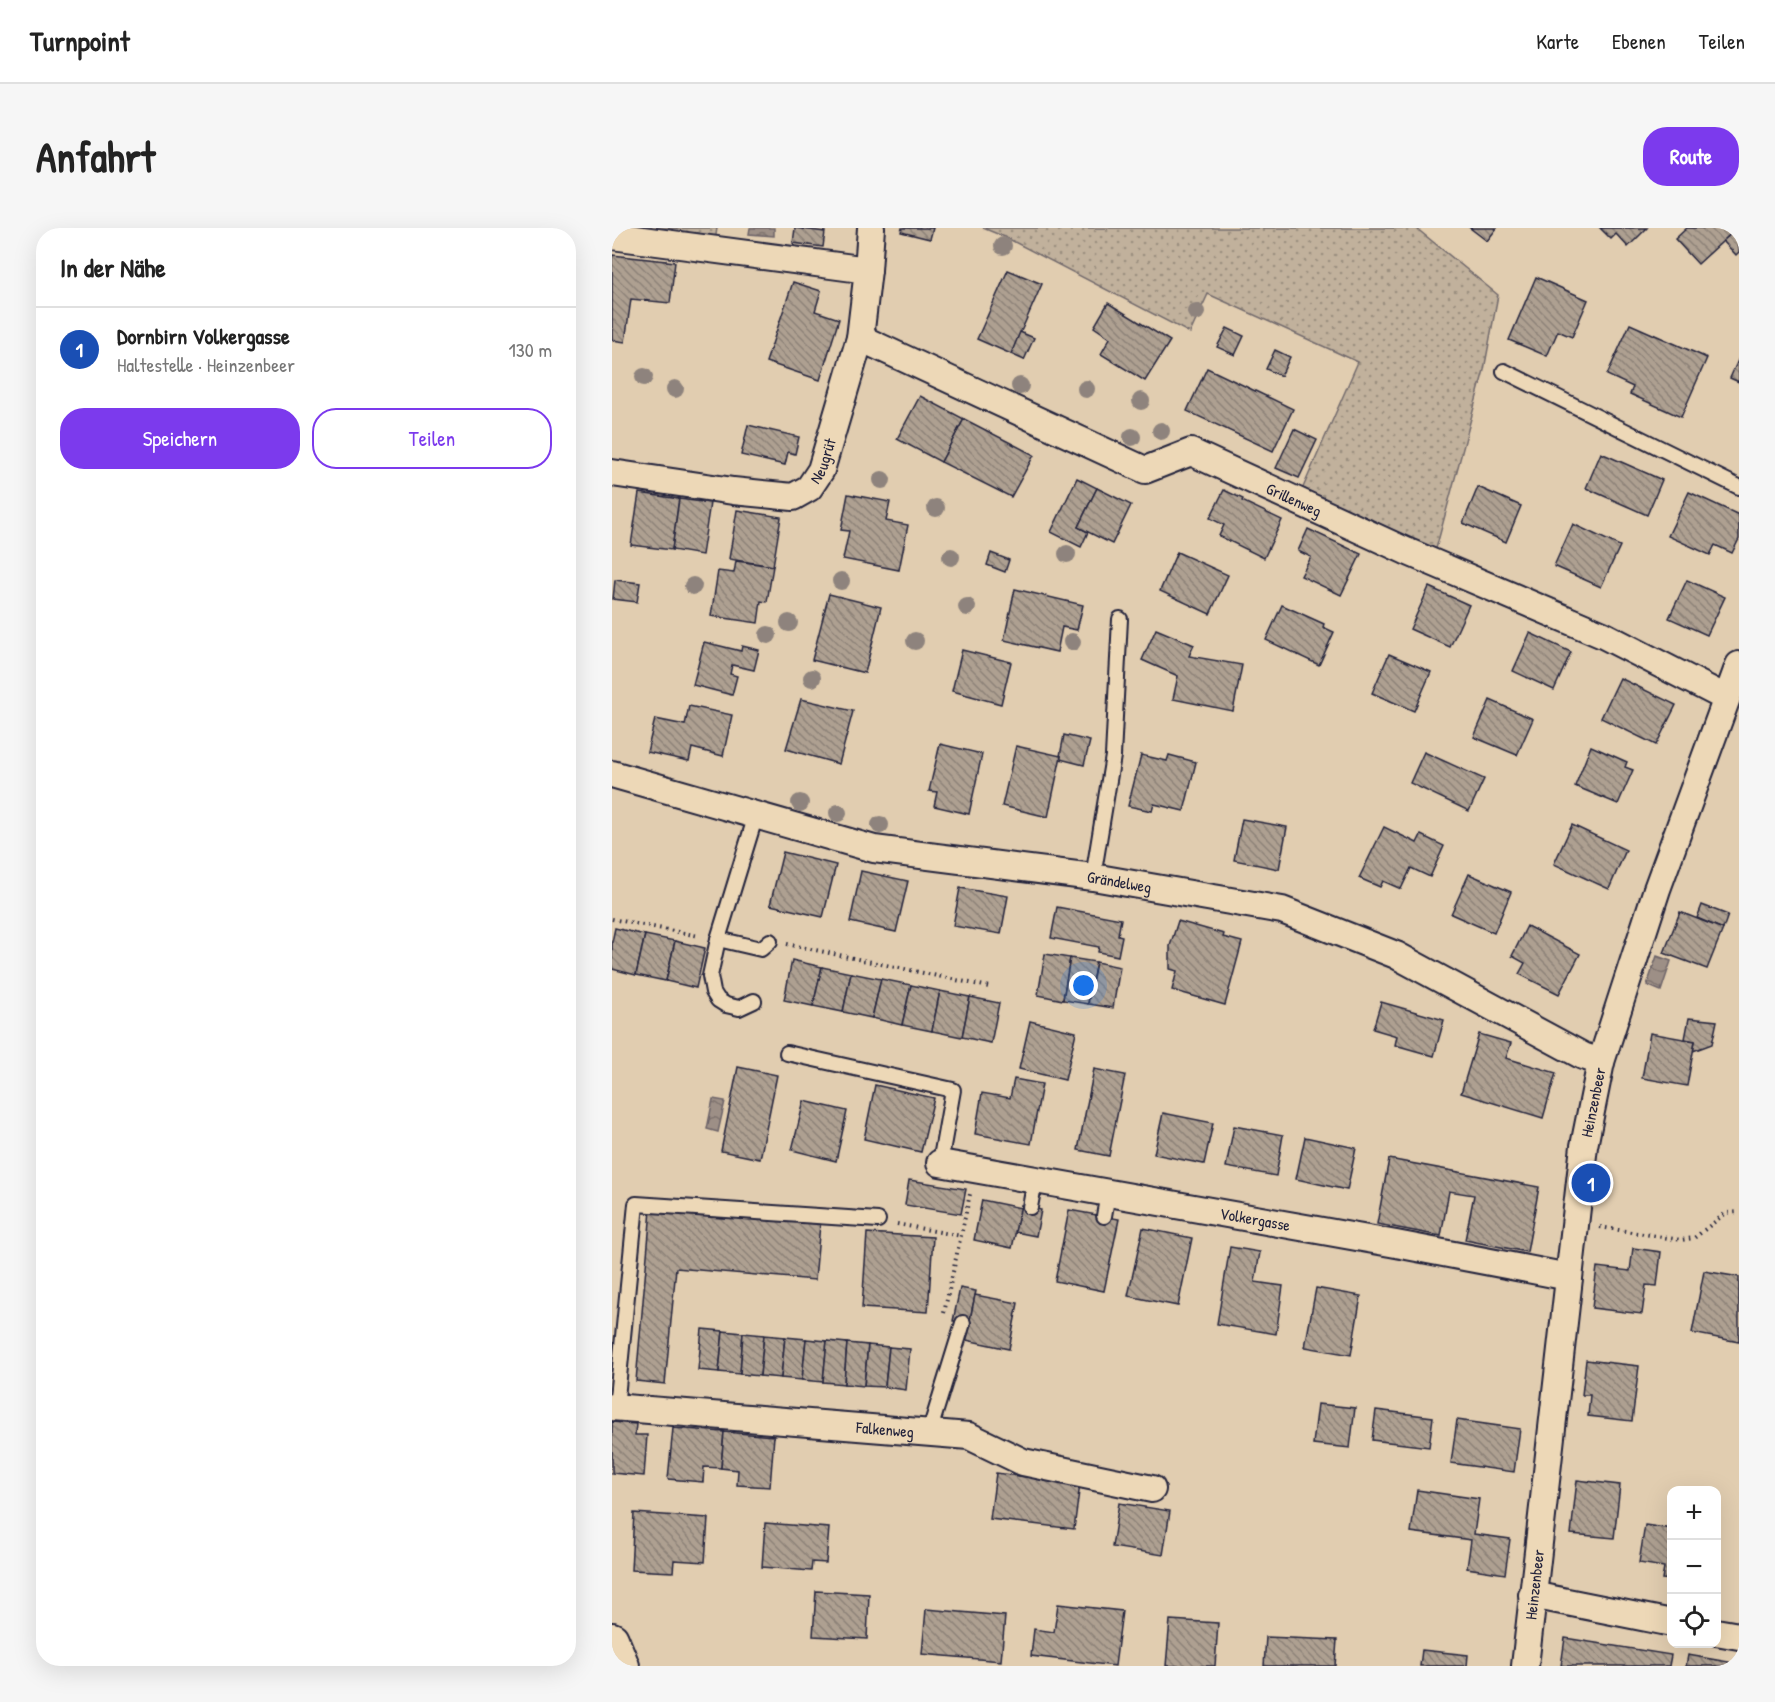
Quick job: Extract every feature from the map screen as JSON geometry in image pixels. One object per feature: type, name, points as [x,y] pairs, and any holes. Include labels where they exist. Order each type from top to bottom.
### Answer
[{"type":"street","name":"Neugrüt","points":[[612,473],[733,491],[793,497],[809,488],[821,470],[860,338],[871,228]]},
{"type":"street","points":[[612,236],[868,270]]},
{"type":"street","name":"Grillenweg","points":[[860,338],[1144,470],[1191,452],[1406,551],[1603,635],[1726,699]]},
{"type":"street","name":"Heinzenbeer","points":[[1525,1666],[1584,1146],[1601,1062],[1657,889],[1739,665]]},
{"type":"street","name":"Grändelweg","points":[[612,774],[874,849],[1093,877],[1282,910],[1396,955],[1583,1056],[1601,1062]]},
{"type":"street","name":"Volkergasse","points":[[940,1163],[1035,1180],[1106,1205],[1396,1244],[1569,1277]]},
{"type":"street","name":"Falkenweg","points":[[614,1408],[969,1436],[1023,1462],[1152,1489]]},
{"type":"street","points":[[1533,1594],[1667,1622]]},
{"type":"street","points":[[1721,1633],[1739,1636]]},
{"type":"street","points":[[612,1639],[623,1666]]},
{"type":"lane","points":[[1504,371],[1739,487]]},
{"type":"lane","points":[[1093,877],[1113,756],[1120,619]]},
{"type":"lane","points":[[754,1001],[739,1008],[726,1005],[718,1000],[713,992],[710,976],[718,939],[756,815]]},
{"type":"lane","points":[[718,939],[761,949],[770,941]]},
{"type":"lane","points":[[787,1053],[953,1090],[940,1163]]},
{"type":"lane","points":[[1030,1207],[1035,1180]]},
{"type":"lane","points":[[614,1408],[636,1204],[878,1220]]},
{"type":"lane","points":[[929,1433],[963,1323]]},
{"type":"path","points":[[612,919],[718,939]]},
{"type":"path","points":[[770,941],[989,987]]},
{"type":"path","points":[[943,1317],[975,1170]]},
{"type":"path","points":[[1589,1225],[1681,1240],[1694,1238],[1726,1213],[1739,1212]]},
{"type":"path","points":[[878,1220],[961,1236]]},
{"type":"shaded area","points":[[612,228],[717,228],[714,248]]},
{"type":"shaded area","points":[[983,228],[1416,228],[1498,295],[1484,370],[1433,560],[1298,499],[1358,362],[1208,294],[1190,333],[1005,237]]},
{"type":"water","points":[[750,228],[774,228],[774,236],[749,234]]},
{"type":"water","points":[[1657,956],[1671,961],[1661,991],[1647,985]]},
{"type":"water","points":[[713,1099],[725,1101],[718,1132],[707,1129]]},
{"type":"building","points":[[795,228],[825,232],[823,247],[793,243]]},
{"type":"building","points":[[902,228],[933,228],[930,239],[901,232]]},
{"type":"building","points":[[1470,228],[1497,228],[1487,241]]},
{"type":"building","points":[[1600,228],[1647,228],[1628,247],[1616,234],[1611,239]]},
{"type":"building","points":[[1687,228],[1734,228],[1735,230],[1698,264],[1675,239]]},
{"type":"building","points":[[1734,228],[1739,228],[1739,252],[1736,255],[1723,241],[1735,230]]},
{"type":"building","points":[[612,255],[675,262],[670,303],[631,299],[625,342],[612,340]]},
{"type":"building","points":[[1008,270],[1042,284],[1011,354],[977,339]]},
{"type":"building","points":[[1536,277],[1588,300],[1572,337],[1558,331],[1547,356],[1509,340]]},
{"type":"building","points":[[793,282],[821,291],[815,311],[839,319],[820,380],[766,362]]},
{"type":"building","points":[[1108,303],[1170,341],[1145,381],[1101,354],[1110,338],[1094,327]]},
{"type":"building","points":[[1630,324],[1707,358],[1681,417],[1630,394],[1633,387],[1607,375]]},
{"type":"building","points":[[1227,328],[1244,336],[1235,355],[1217,347]]},
{"type":"building","points":[[1020,332],[1034,338],[1024,360],[1011,354]]},
{"type":"building","points":[[1275,350],[1290,357],[1281,376],[1266,369]]},
{"type":"building","points":[[1739,358],[1739,382],[1730,378]]},
{"type":"building","points":[[1207,368],[1293,409],[1273,451],[1187,411]]},
{"type":"building","points":[[920,396],[964,419],[941,462],[897,439]]},
{"type":"building","points":[[964,419],[1034,455],[1011,497],[941,462]]},
{"type":"building","points":[[748,425],[799,437],[795,454],[788,452],[785,465],[741,455]]},
{"type":"building","points":[[1294,429],[1317,440],[1299,478],[1276,468]]},
{"type":"building","points":[[1601,453],[1662,480],[1647,515],[1586,488]]},
{"type":"building","points":[[1077,478],[1097,488],[1078,527],[1088,532],[1081,547],[1051,532]]},
{"type":"building","points":[[1478,487],[1521,506],[1506,542],[1463,523]]},
{"type":"building","points":[[1097,488],[1131,505],[1112,544],[1078,527]]},
{"type":"building","points":[[1224,490],[1282,520],[1264,558],[1219,536],[1224,525],[1210,518]]},
{"type":"building","points":[[1689,492],[1739,515],[1739,539],[1732,553],[1715,545],[1710,555],[1668,536]]},
{"type":"building","points":[[639,493],[679,499],[672,550],[631,545]]},
{"type":"building","points":[[848,494],[890,502],[886,521],[908,525],[899,570],[843,559],[849,531],[841,530]]},
{"type":"building","points":[[679,499],[710,503],[702,555],[672,550]]},
{"type":"building","points":[[737,510],[781,517],[773,566],[729,559]]},
{"type":"building","points":[[1573,524],[1620,546],[1601,587],[1554,566]]},
{"type":"building","points":[[1308,529],[1361,554],[1341,595],[1301,576],[1311,557],[1298,551]]},
{"type":"building","points":[[1177,552],[1228,575],[1210,614],[1160,591]]},
{"type":"building","points":[[991,553],[1009,560],[1005,572],[987,565]]},
{"type":"building","points":[[736,561],[773,566],[767,602],[761,601],[758,623],[711,616],[718,571],[734,573]]},
{"type":"building","points":[[615,580],[640,583],[637,602],[613,599]]},
{"type":"building","points":[[1687,580],[1725,597],[1707,635],[1669,618]]},
{"type":"building","points":[[1429,587],[1469,605],[1450,647],[1410,629]]},
{"type":"building","points":[[1015,589],[1083,605],[1077,630],[1062,627],[1057,652],[1004,640]]},
{"type":"building","points":[[829,594],[881,607],[865,673],[812,660]]},
{"type":"building","points":[[1282,605],[1324,624],[1323,627],[1334,632],[1319,665],[1266,640]]},
{"type":"building","points":[[1156,629],[1194,645],[1189,656],[1242,665],[1233,711],[1173,699],[1178,676],[1142,660]]},
{"type":"building","points":[[1530,633],[1571,652],[1554,690],[1513,671]]},
{"type":"building","points":[[704,642],[741,651],[742,646],[759,650],[754,670],[732,665],[730,674],[737,676],[732,695],[693,685]]},
{"type":"building","points":[[962,650],[1011,662],[1001,704],[952,691]]},
{"type":"building","points":[[1389,654],[1431,672],[1414,711],[1372,693]]},
{"type":"building","points":[[1620,678],[1676,705],[1656,745],[1601,718]]},
{"type":"building","points":[[801,699],[853,711],[839,764],[786,749]]},
{"type":"building","points":[[1490,700],[1533,719],[1517,755],[1474,737]]},
{"type":"building","points":[[689,706],[732,715],[723,756],[692,748],[689,761],[647,752],[655,719],[685,725]]},
{"type":"building","points":[[1064,735],[1090,741],[1084,765],[1060,759]]},
{"type":"building","points":[[940,744],[982,754],[969,814],[934,806],[937,792],[929,791]]},
{"type":"building","points":[[1016,746],[1061,756],[1048,817],[1002,806]]},
{"type":"building","points":[[1591,746],[1627,762],[1625,767],[1633,770],[1618,804],[1575,786]]},
{"type":"building","points":[[1424,752],[1484,779],[1469,811],[1410,783]]},
{"type":"building","points":[[1141,755],[1167,761],[1169,755],[1196,762],[1184,811],[1154,804],[1152,811],[1128,806]]},
{"type":"building","points":[[1242,819],[1287,827],[1279,869],[1234,860]]},
{"type":"building","points":[[1572,825],[1626,850],[1609,889],[1554,864]]},
{"type":"building","points":[[1384,827],[1417,843],[1421,835],[1444,846],[1430,877],[1411,868],[1401,889],[1383,881],[1380,887],[1359,878]]},
{"type":"building","points":[[783,852],[836,865],[823,917],[770,905]]},
{"type":"building","points":[[861,871],[908,881],[896,932],[850,922]]},
{"type":"building","points":[[1469,874],[1511,892],[1494,933],[1451,914]]},
{"type":"building","points":[[960,888],[1008,896],[1001,934],[953,926]]},
{"type":"building","points":[[1702,905],[1728,915],[1723,929],[1697,918]]},
{"type":"building","points":[[1057,907],[1121,919],[1118,935],[1122,936],[1118,956],[1098,952],[1099,947],[1051,938]]},
{"type":"building","points":[[1680,912],[1723,929],[1707,969],[1664,953]]},
{"type":"building","points":[[1178,921],[1224,934],[1223,937],[1242,942],[1225,1005],[1172,990],[1177,971],[1170,969],[1170,946]]},
{"type":"building","points":[[1527,926],[1580,954],[1559,994],[1519,974],[1525,963],[1512,956]]},
{"type":"building","points":[[615,928],[645,935],[636,975],[612,969],[612,942]]},
{"type":"building","points":[[645,935],[675,941],[666,981],[636,975]]},
{"type":"building","points":[[675,941],[705,948],[696,988],[666,981]]},
{"type":"building","points":[[1045,954],[1070,958],[1063,1000],[1038,995]]},
{"type":"building","points":[[1070,958],[1096,962],[1088,1004],[1063,1000]]},
{"type":"building","points":[[792,960],[822,967],[813,1006],[784,1000]]},
{"type":"building","points":[[1096,962],[1120,967],[1113,1008],[1088,1004]]},
{"type":"building","points":[[822,967],[851,973],[843,1012],[813,1006]]},
{"type":"building","points":[[851,973],[881,979],[872,1018],[843,1012]]},
{"type":"building","points":[[881,979],[911,985],[902,1025],[872,1018]]},
{"type":"building","points":[[911,985],[940,991],[932,1031],[902,1025]]},
{"type":"building","points":[[940,991],[970,997],[962,1037],[932,1031]]},
{"type":"building","points":[[970,997],[999,1003],[991,1043],[962,1037]]},
{"type":"building","points":[[1381,1002],[1444,1020],[1434,1056],[1395,1045],[1397,1036],[1373,1029]]},
{"type":"building","points":[[1689,1018],[1717,1021],[1712,1044],[1693,1051],[1695,1041],[1685,1039]]},
{"type":"building","points":[[1030,1021],[1076,1032],[1065,1080],[1019,1069]]},
{"type":"building","points":[[1650,1033],[1695,1041],[1687,1086],[1642,1078]]},
{"type":"building","points":[[1479,1034],[1511,1043],[1506,1058],[1556,1073],[1543,1118],[1461,1093]]},
{"type":"building","points":[[738,1067],[777,1075],[760,1159],[721,1151]]},
{"type":"building","points":[[1094,1069],[1125,1075],[1109,1156],[1078,1150]]},
{"type":"building","points":[[1014,1079],[1042,1084],[1031,1144],[975,1134],[982,1093],[1010,1098]]},
{"type":"building","points":[[875,1085],[934,1098],[921,1152],[864,1139]]},
{"type":"building","points":[[804,1101],[847,1111],[836,1161],[792,1150]]},
{"type":"building","points":[[1163,1113],[1213,1123],[1204,1164],[1154,1154]]},
{"type":"building","points":[[1234,1126],[1283,1135],[1276,1176],[1226,1167]]},
{"type":"building","points":[[1305,1137],[1356,1148],[1347,1190],[1296,1179]]},
{"type":"building","points":[[1389,1159],[1539,1187],[1527,1252],[1465,1240],[1474,1195],[1449,1191],[1441,1236],[1377,1224]]},
{"type":"building","points":[[909,1180],[966,1189],[961,1214],[905,1205]]},
{"type":"building","points":[[982,1200],[1021,1208],[1012,1248],[974,1240]]},
{"type":"building","points":[[1021,1205],[1041,1210],[1036,1236],[1015,1232]]},
{"type":"building","points":[[651,1210],[820,1224],[815,1280],[676,1268],[665,1384],[636,1381]]},
{"type":"building","points":[[1069,1210],[1119,1219],[1104,1291],[1055,1281]]},
{"type":"building","points":[[1143,1228],[1192,1238],[1178,1306],[1128,1296]]},
{"type":"building","points":[[867,1233],[933,1237],[928,1312],[862,1308]]},
{"type":"building","points":[[1230,1247],[1260,1252],[1255,1282],[1283,1286],[1276,1334],[1217,1324]]},
{"type":"building","points":[[1633,1248],[1661,1252],[1657,1286],[1646,1285],[1642,1314],[1592,1308],[1597,1267],[1630,1271]]},
{"type":"building","points":[[1704,1271],[1739,1277],[1739,1342],[1692,1333]]},
{"type":"building","points":[[960,1288],[976,1291],[969,1324],[953,1321]]},
{"type":"building","points":[[1316,1288],[1361,1296],[1351,1355],[1305,1347]]},
{"type":"building","points":[[975,1295],[1018,1303],[1009,1349],[966,1340]]},
{"type":"building","points":[[702,1329],[723,1331],[719,1372],[698,1370]]},
{"type":"building","points":[[723,1331],[743,1333],[740,1374],[719,1372]]},
{"type":"building","points":[[743,1333],[764,1335],[760,1376],[740,1374]]},
{"type":"building","points":[[764,1335],[785,1337],[781,1378],[760,1376]]},
{"type":"building","points":[[785,1337],[806,1339],[802,1380],[781,1378]]},
{"type":"building","points":[[806,1339],[827,1341],[823,1382],[802,1380]]},
{"type":"building","points":[[827,1341],[847,1343],[844,1384],[823,1382]]},
{"type":"building","points":[[847,1343],[868,1345],[864,1386],[844,1384]]},
{"type":"building","points":[[868,1345],[889,1347],[885,1387],[864,1386]]},
{"type":"building","points":[[889,1347],[910,1349],[906,1390],[885,1387]]},
{"type":"building","points":[[1586,1360],[1639,1366],[1632,1421],[1588,1416],[1590,1395],[1582,1395]]},
{"type":"building","points":[[1318,1404],[1355,1408],[1350,1448],[1313,1444]]},
{"type":"building","points":[[1376,1410],[1433,1417],[1429,1447],[1372,1440]]},
{"type":"building","points":[[1457,1420],[1520,1429],[1514,1472],[1451,1463]]},
{"type":"building","points":[[612,1422],[636,1424],[635,1435],[647,1435],[644,1476],[612,1473]]},
{"type":"building","points":[[673,1428],[724,1432],[721,1468],[704,1467],[703,1482],[668,1479]]},
{"type":"building","points":[[724,1432],[774,1436],[770,1487],[737,1485],[738,1470],[721,1468]]},
{"type":"building","points":[[996,1473],[1080,1484],[1074,1529],[990,1519]]},
{"type":"building","points":[[1577,1480],[1620,1485],[1614,1538],[1571,1534]]},
{"type":"building","points":[[1417,1490],[1479,1499],[1474,1534],[1510,1539],[1505,1574],[1467,1568],[1471,1540],[1411,1532]]},
{"type":"building","points":[[1119,1503],[1170,1511],[1163,1555],[1112,1547]]},
{"type":"building","points":[[634,1513],[708,1518],[705,1562],[674,1560],[673,1572],[631,1570]]},
{"type":"building","points":[[765,1523],[829,1528],[826,1563],[812,1562],[811,1571],[762,1567]]},
{"type":"building","points":[[1645,1525],[1667,1528],[1667,1580],[1662,1579],[1664,1567],[1639,1563]]},
{"type":"building","points":[[816,1591],[869,1594],[867,1639],[813,1636]]},
{"type":"building","points":[[1058,1604],[1122,1611],[1115,1666],[1031,1656],[1034,1629],[1054,1632]]},
{"type":"building","points":[[926,1609],[1005,1616],[1001,1661],[922,1654]]},
{"type":"building","points":[[1170,1620],[1218,1623],[1215,1666],[1166,1666]]},
{"type":"building","points":[[1266,1637],[1337,1640],[1335,1666],[1264,1666]]},
{"type":"building","points":[[1565,1638],[1671,1655],[1669,1666],[1561,1666]]},
{"type":"building","points":[[1422,1650],[1468,1655],[1467,1666],[1420,1666]]},
{"type":"building","points":[[1688,1655],[1729,1662],[1728,1666],[1686,1666]]},
{"type":"place","name":"Dornbirn Volkergasse","points":[[1591,1183]]}]
